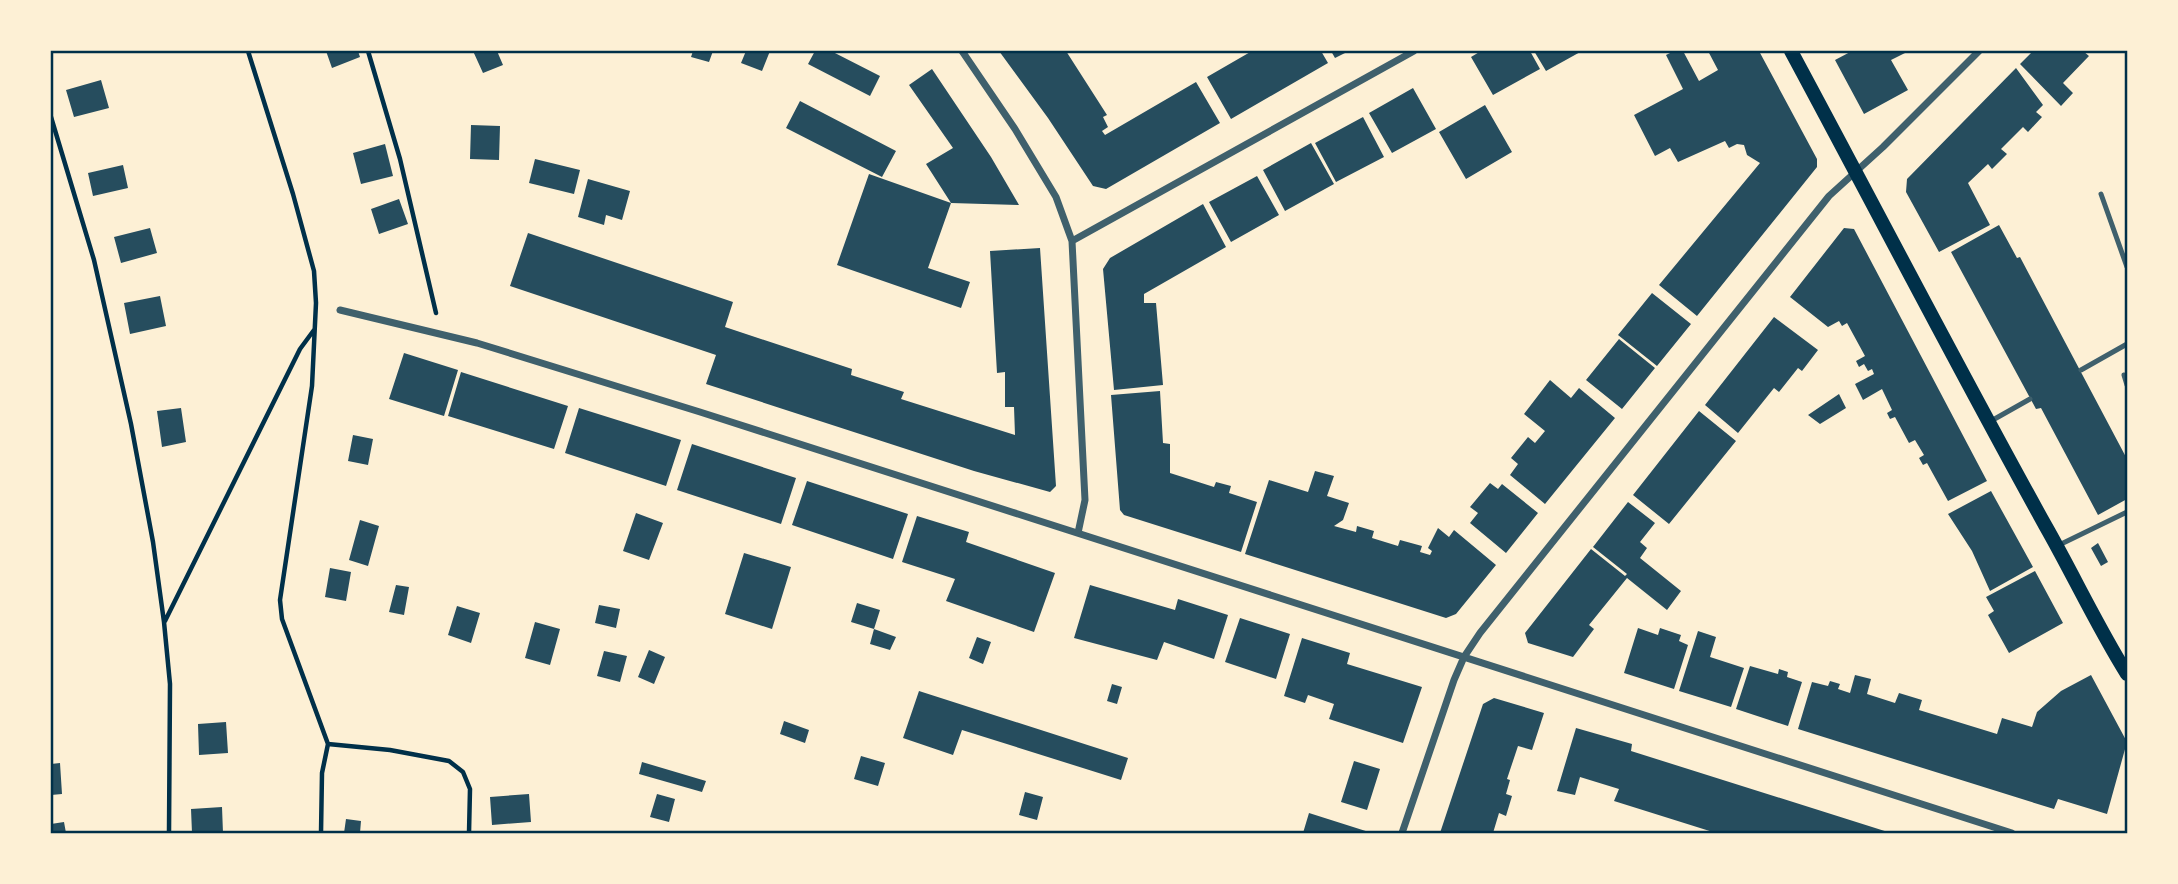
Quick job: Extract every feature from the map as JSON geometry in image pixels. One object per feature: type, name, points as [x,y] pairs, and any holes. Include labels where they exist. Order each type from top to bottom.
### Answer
[{"type":"main road","points":[[1791,51],[1988,422],[2127,674]]},
{"type":"street","points":[[962,51],[1015,129],[1056,197],[1072,241],[1085,500],[1078,533]]},
{"type":"street","points":[[1072,241],[1414,51]]},
{"type":"street","points":[[1402,833],[1454,680],[1464,657],[1480,633],[1829,196],[1883,147],[1979,51]]},
{"type":"street","points":[[340,310],[477,343],[700,412],[2007,832]]},
{"type":"lane","points":[[2101,194],[2127,267]]},
{"type":"lane","points":[[2081,370],[2127,344]]},
{"type":"lane","points":[[2124,375],[2127,385]]},
{"type":"lane","points":[[1988,422],[2030,399]]},
{"type":"lane","points":[[2057,547],[2127,512]]},
{"type":"path","points":[[248,51],[314,271],[312,386],[280,600],[282,619],[328,744],[323,773],[321,833]]},
{"type":"path","points":[[368,51],[400,159],[440,334]]},
{"type":"path","points":[[51,117],[53,132],[94,260],[131,424],[153,542],[170,684],[169,833]]},
{"type":"path","points":[[164,622],[300,349],[314,329]]},
{"type":"path","points":[[328,744],[390,750],[449,761],[463,772],[470,789],[469,833]]},
{"type":"building","points":[[326,51],[358,51],[360,57],[332,68]]},
{"type":"building","points":[[473,51],[497,51],[503,65],[483,73]]},
{"type":"building","points":[[693,51],[713,51],[709,62],[691,57]]},
{"type":"building","points":[[746,51],[770,51],[762,71],[741,63]]},
{"type":"building","points":[[815,51],[831,51],[880,76],[870,96],[808,64]]},
{"type":"building","points":[[999,51],[1066,51],[1107,115],[1103,117],[1108,127],[1102,131],[1105,135],[1196,82],[1220,123],[1106,189],[1093,186]]},
{"type":"building","points":[[1252,51],[1321,51],[1328,63],[1231,119],[1207,77]]},
{"type":"building","points":[[1331,51],[1349,51],[1335,58]]},
{"type":"building","points":[[1481,51],[1530,51],[1540,69],[1493,95],[1471,57]]},
{"type":"building","points":[[1534,51],[1582,51],[1546,71]]},
{"type":"building","points":[[1683,51],[1699,81],[1718,70],[1708,51],[1759,51],[1817,159],[1817,167],[1697,316],[1659,285],[1760,163],[1747,155],[1744,145],[1737,144],[1729,148],[1725,141],[1678,162],[1670,148],[1655,156],[1634,115],[1683,89],[1666,55]]},
{"type":"building","points":[[1852,51],[1909,51],[1891,60],[1908,90],[1864,114],[1835,60]]},
{"type":"building","points":[[2033,51],[2083,51],[2089,56],[2063,83],[2073,93],[2061,106],[2020,64]]},
{"type":"building","points":[[2016,68],[2043,105],[2036,112],[2042,117],[2028,132],[2023,127],[2001,149],[2007,154],[1992,169],[1988,164],[1968,183],[1990,225],[1939,252],[1906,192],[1907,179]]},
{"type":"building","points":[[932,69],[991,157],[1019,205],[951,203],[926,164],[953,148],[909,85]]},
{"type":"building","points":[[101,80],[109,108],[74,117],[66,90]]},
{"type":"building","points":[[1413,88],[1436,129],[1392,153],[1369,113]]},
{"type":"building","points":[[800,101],[896,151],[882,177],[786,128]]},
{"type":"building","points":[[1485,105],[1512,152],[1466,179],[1439,132]]},
{"type":"building","points":[[1363,117],[1384,157],[1336,182],[1315,143]]},
{"type":"building","points":[[471,125],[500,126],[499,160],[470,159]]},
{"type":"building","points":[[1311,143],[1334,184],[1285,211],[1263,170]]},
{"type":"building","points":[[385,144],[393,176],[361,184],[353,153]]},
{"type":"building","points":[[535,159],[580,170],[574,194],[529,183]]},
{"type":"building","points":[[123,165],[128,188],[93,196],[88,173]]},
{"type":"building","points":[[869,174],[951,203],[928,268],[970,282],[961,308],[837,265]]},
{"type":"building","points":[[1257,176],[1279,215],[1231,242],[1209,202]]},
{"type":"building","points":[[588,179],[630,191],[622,220],[606,215],[604,225],[578,217]]},
{"type":"building","points":[[399,199],[408,224],[379,234],[371,209]]},
{"type":"building","points":[[1203,204],[1226,247],[1144,294],[1144,303],[1156,303],[1163,385],[1114,390],[1103,269],[1110,258]]},
{"type":"building","points":[[1999,225],[2017,258],[2020,257],[2127,459],[2127,499],[2098,515],[2041,408],[2036,409],[1951,252]]},
{"type":"building","points":[[150,228],[157,253],[121,263],[114,237]]},
{"type":"building","points":[[1844,228],[1854,229],[1987,481],[1948,501],[1927,463],[1923,465],[1919,458],[1924,455],[1915,440],[1909,443],[1895,417],[1890,419],[1887,413],[1892,410],[1882,389],[1863,400],[1855,384],[1874,374],[1872,369],[1868,371],[1864,364],[1859,367],[1856,361],[1865,356],[1847,323],[1842,326],[1839,321],[1828,327],[1790,297]]},
{"type":"building","points":[[528,233],[733,302],[725,327],[852,369],[851,375],[904,392],[901,399],[1015,435],[1014,407],[1005,407],[1005,372],[997,373],[990,251],[1040,248],[1056,486],[1050,492],[974,471],[706,384],[716,355],[510,286]]},
{"type":"building","points":[[1652,293],[1691,324],[1657,366],[1618,335]]},
{"type":"building","points":[[160,296],[166,326],[130,334],[124,303]]},
{"type":"building","points":[[1774,317],[1818,350],[1802,371],[1798,368],[1779,392],[1774,388],[1738,433],[1705,405]]},
{"type":"building","points":[[1619,339],[1655,368],[1622,409],[1586,380]]},
{"type":"building","points":[[404,353],[458,370],[444,416],[389,399]]},
{"type":"building","points":[[461,372],[568,406],[554,449],[448,416]]},
{"type":"building","points":[[1550,380],[1571,398],[1579,388],[1615,418],[1545,504],[1510,475],[1518,464],[1511,458],[1528,437],[1535,443],[1545,431],[1524,414]]},
{"type":"building","points":[[1160,391],[1163,443],[1170,444],[1170,473],[1214,487],[1216,482],[1231,486],[1229,493],[1257,502],[1241,552],[1124,515],[1120,510],[1111,395]]},
{"type":"building","points":[[1839,394],[1846,408],[1820,424],[1808,415]]},
{"type":"building","points":[[181,408],[186,442],[162,447],[157,411]]},
{"type":"building","points":[[579,408],[681,440],[666,486],[565,453]]},
{"type":"building","points":[[1699,411],[1736,441],[1669,524],[1633,495]]},
{"type":"building","points":[[353,435],[373,439],[368,465],[348,461]]},
{"type":"building","points":[[692,444],[796,478],[781,524],[677,490]]},
{"type":"building","points":[[1315,471],[1334,476],[1327,496],[1349,503],[1343,520],[1334,526],[1356,532],[1357,526],[1374,531],[1372,538],[1398,546],[1400,540],[1422,546],[1420,552],[1430,555],[1432,551],[1428,548],[1438,528],[1449,537],[1454,530],[1496,565],[1456,614],[1446,618],[1245,554],[1269,480],[1308,492]]},
{"type":"building","points":[[807,481],[908,514],[893,559],[792,525]]},
{"type":"building","points":[[1490,483],[1498,489],[1502,484],[1538,513],[1506,553],[1470,523],[1478,513],[1470,507]]},
{"type":"building","points":[[1991,491],[2033,567],[1990,591],[1972,551],[1948,514]]},
{"type":"building","points":[[1628,502],[1655,523],[1640,542],[1647,548],[1640,558],[1681,591],[1667,610],[1627,578],[1589,625],[1594,629],[1573,657],[1528,643],[1525,633],[1591,549],[1625,576],[1627,574],[1593,547]]},
{"type":"building","points":[[636,513],[663,523],[649,560],[623,551]]},
{"type":"building","points":[[917,516],[969,532],[966,542],[1055,573],[1034,632],[946,601],[955,579],[902,562]]},
{"type":"building","points":[[360,520],[379,526],[368,566],[349,560]]},
{"type":"building","points":[[2098,543],[2108,562],[2101,566],[2091,548]]},
{"type":"building","points":[[744,553],[791,567],[772,629],[725,614]]},
{"type":"building","points":[[330,568],[351,572],[346,601],[325,597]]},
{"type":"building","points":[[2035,571],[2063,623],[2009,653],[1988,615],[1994,611],[1986,597]]},
{"type":"building","points":[[396,585],[409,587],[404,615],[389,612]]},
{"type":"building","points":[[1090,585],[1175,610],[1178,599],[1228,615],[1214,659],[1164,642],[1157,660],[1074,638]]},
{"type":"building","points":[[857,603],[880,610],[874,629],[851,622]]},
{"type":"building","points":[[599,605],[620,609],[616,628],[595,623]]},
{"type":"building","points":[[457,606],[480,613],[471,643],[448,635]]},
{"type":"building","points":[[1240,618],[1290,634],[1276,679],[1225,662]]},
{"type":"building","points":[[535,622],[560,629],[550,665],[525,658]]},
{"type":"building","points":[[1638,628],[1658,635],[1660,628],[1681,635],[1679,641],[1688,645],[1674,689],[1624,673]]},
{"type":"building","points":[[874,629],[896,637],[890,650],[870,644]]},
{"type":"building","points":[[1698,631],[1716,637],[1710,657],[1744,668],[1731,707],[1679,691]]},
{"type":"building","points":[[977,637],[991,642],[983,664],[969,658]]},
{"type":"building","points":[[1302,638],[1350,653],[1347,664],[1422,687],[1403,743],[1329,719],[1334,704],[1308,695],[1305,703],[1284,696]]},
{"type":"building","points":[[649,650],[665,657],[654,684],[638,677]]},
{"type":"building","points":[[604,651],[627,656],[620,682],[597,676]]},
{"type":"building","points":[[1750,666],[1778,674],[1779,669],[1788,672],[1787,677],[1802,682],[1788,726],[1736,709]]},
{"type":"building","points":[[1855,675],[1871,679],[1867,694],[1895,703],[1899,693],[1922,700],[1919,710],[1997,734],[2002,718],[2032,727],[2037,712],[2061,691],[2091,675],[2127,742],[2107,814],[2058,799],[2054,809],[1798,729],[1812,682],[1828,686],[1830,681],[1840,684],[1838,689],[1850,693]]},
{"type":"building","points":[[1112,684],[1122,687],[1117,704],[1107,701]]},
{"type":"building","points":[[919,691],[1128,758],[1121,780],[962,730],[953,755],[903,738]]},
{"type":"building","points":[[1494,698],[1544,713],[1532,750],[1518,746],[1507,779],[1510,780],[1506,794],[1512,796],[1506,816],[1499,813],[1493,833],[1440,833],[1483,704]]},
{"type":"building","points":[[784,721],[809,730],[805,743],[780,734]]},
{"type":"building","points":[[226,722],[228,753],[199,755],[198,724]]},
{"type":"building","points":[[1576,728],[1632,744],[1631,751],[1891,833],[1716,833],[1614,801],[1619,789],[1580,777],[1575,795],[1557,791]]},
{"type":"building","points":[[861,756],[885,763],[878,786],[854,779]]},
{"type":"building","points":[[1354,761],[1380,769],[1367,810],[1341,802]]},
{"type":"building","points":[[642,762],[706,781],[702,792],[639,774]]},
{"type":"building","points":[[60,763],[62,794],[51,795],[51,764]]},
{"type":"building","points":[[1025,792],[1043,797],[1037,820],[1019,815]]},
{"type":"building","points":[[529,794],[531,822],[492,825],[490,797]]},
{"type":"building","points":[[657,794],[675,799],[669,822],[650,817]]},
{"type":"building","points":[[222,807],[223,833],[192,833],[191,809]]},
{"type":"building","points":[[1309,813],[1372,833],[1303,833]]},
{"type":"building","points":[[346,819],[361,821],[360,833],[344,833]]},
{"type":"building","points":[[64,822],[66,833],[51,833],[51,824]]}]
